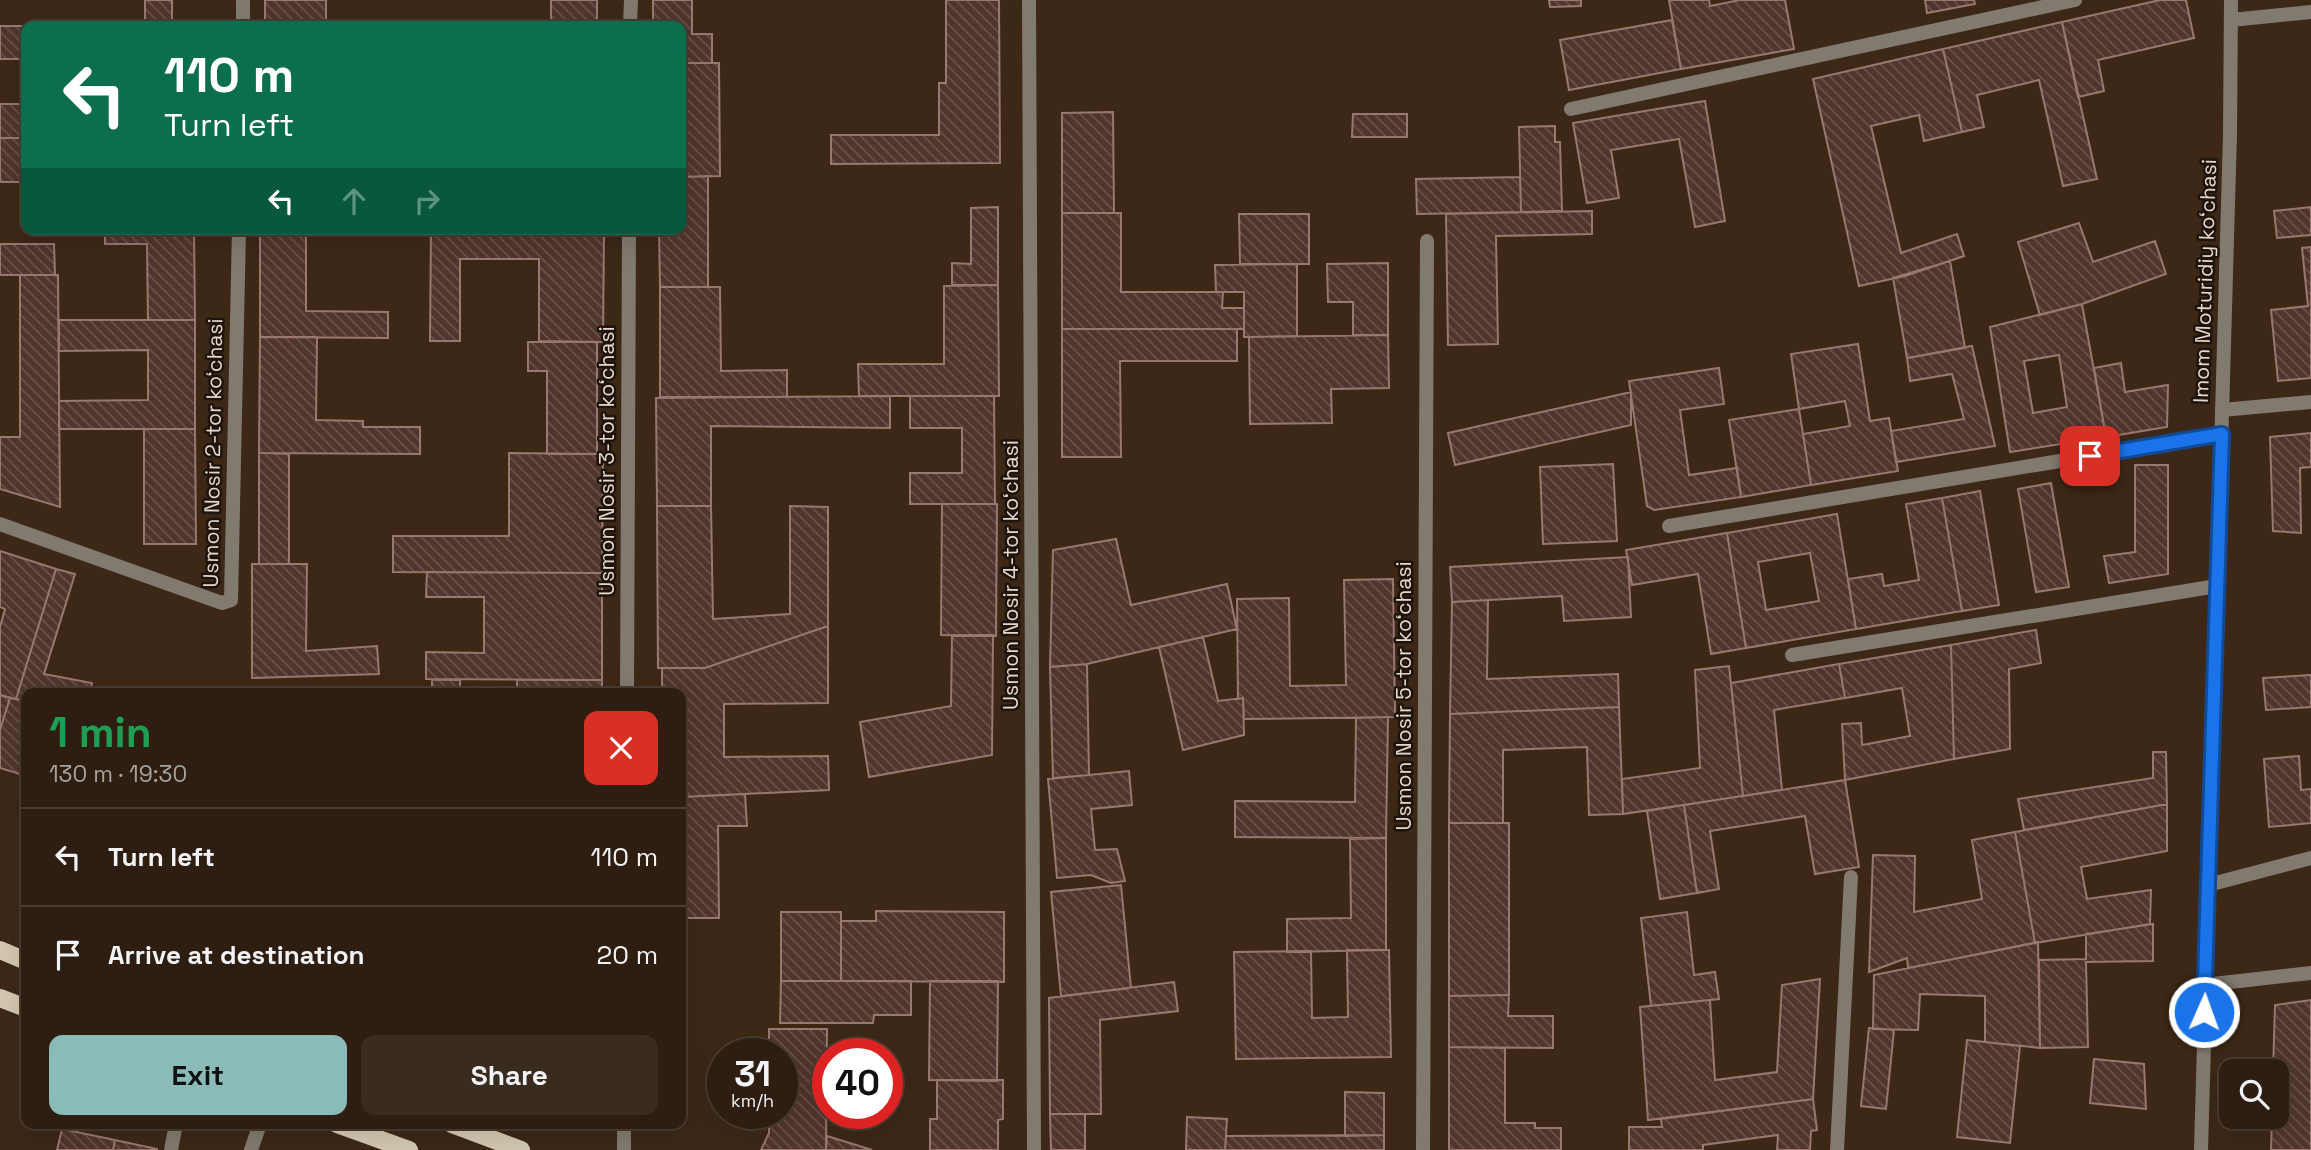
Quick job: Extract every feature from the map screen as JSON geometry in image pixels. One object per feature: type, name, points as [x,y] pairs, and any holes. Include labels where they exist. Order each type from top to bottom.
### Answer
[{"type":"main road","points":[[0,950],[21,959]]},
{"type":"main road","points":[[0,998],[21,1006]]},
{"type":"main road","points":[[351,1129],[409,1150]]},
{"type":"main road","points":[[465,1129],[521,1150]]},
{"type":"street","points":[[243,0],[243,21]]},
{"type":"street","points":[[630,21],[631,0]]},
{"type":"street","name":"Usmon Nosir 4-tor koʻchasi","points":[[1029,0],[1034,1150]]},
{"type":"street","points":[[1571,109],[2076,0]]},
{"type":"street","name":"Imom Moturidiy koʻchasi","points":[[2200,1150],[2222,434],[2231,0]]},
{"type":"street","points":[[2231,20],[2311,12]]},
{"type":"street","name":"Usmon Nosir 2-tor koʻchasi","points":[[0,524],[222,603],[231,600],[239,235]]},
{"type":"street","name":"Usmon Nosir 3-tor koʻchasi","points":[[626,688],[629,235]]},
{"type":"street","name":"Usmon Nosir 5-tor koʻchasi","points":[[1423,1150],[1427,241]]},
{"type":"street","points":[[2222,410],[2311,402]]},
{"type":"street","points":[[1669,526],[2222,434]]},
{"type":"street","points":[[1792,655],[2217,586]]},
{"type":"street","points":[[2208,885],[2311,858]]},
{"type":"street","points":[[1837,1150],[1851,877]]},
{"type":"street","points":[[2204,985],[2311,972]]},
{"type":"street","points":[[171,1150],[175,1129]]},
{"type":"street","points":[[251,1150],[258,1129]]},
{"type":"street","points":[[624,1129],[624,1150]]},
{"type":"building","points":[[145,0],[172,0],[172,21],[145,21]]},
{"type":"building","points":[[265,0],[326,0],[326,21],[265,21]]},
{"type":"building","points":[[551,0],[597,0],[597,21],[551,21]]},
{"type":"building","points":[[653,0],[692,0],[692,34],[712,34],[712,63],[686,63],[686,21],[653,21]]},
{"type":"building","points":[[946,0],[999,0],[1000,163],[831,164],[831,135],[939,135],[939,83],[946,83]]},
{"type":"building","points":[[1549,0],[1581,0],[1581,6],[1550,7]]},
{"type":"building","points":[[1669,0],[1709,0],[1710,6],[1740,0],[1785,0],[1794,49],[1681,69]]},
{"type":"building","points":[[1925,0],[1974,0],[1975,4],[1927,13]]},
{"type":"building","points":[[2160,0],[2186,0],[2194,38],[2098,60],[2104,91],[2078,97],[2062,22]]},
{"type":"building","points":[[1672,20],[1681,69],[1569,90],[1560,40]]},
{"type":"building","points":[[2062,22],[2097,179],[2063,186],[2039,80],[1977,95],[1984,127],[1962,132],[1943,49]]},
{"type":"building","points":[[0,26],[21,26],[21,59],[0,59]]},
{"type":"building","points":[[1943,49],[1962,132],[1924,141],[1919,115],[1871,126],[1901,253],[1957,234],[1964,256],[1905,276],[1859,286],[1813,79]]},
{"type":"building","points":[[686,63],[719,63],[720,176],[686,177]]},
{"type":"building","points":[[1705,101],[1725,221],[1695,227],[1679,139],[1611,150],[1619,198],[1587,203],[1573,123]]},
{"type":"building","points":[[0,104],[21,104],[21,138],[0,138]]},
{"type":"building","points":[[1113,112],[1114,213],[1062,213],[1062,113]]},
{"type":"building","points":[[1353,114],[1407,114],[1407,137],[1352,137]]},
{"type":"building","points":[[1555,126],[1555,142],[1560,142],[1562,211],[1521,212],[1519,127]]},
{"type":"building","points":[[0,138],[21,138],[21,182],[0,182]]},
{"type":"building","points":[[708,176],[708,287],[660,287],[659,235],[686,235],[686,177]]},
{"type":"building","points":[[1520,177],[1521,212],[1417,214],[1416,179]]},
{"type":"building","points":[[998,207],[998,285],[952,285],[952,263],[971,264],[971,208]]},
{"type":"building","points":[[2311,207],[2311,235],[2277,238],[2274,211]]},
{"type":"building","points":[[1592,211],[1592,234],[1496,236],[1498,344],[1448,345],[1446,214]]},
{"type":"building","points":[[1062,213],[1121,213],[1121,292],[1223,292],[1222,308],[1244,308],[1244,329],[1062,329]]},
{"type":"building","points":[[1239,214],[1309,214],[1309,264],[1240,264]]},
{"type":"building","points":[[2079,223],[2093,262],[2155,241],[2166,274],[2082,304],[2040,315],[2018,242]]},
{"type":"building","points":[[105,235],[194,235],[195,320],[148,320],[147,244],[105,244]]},
{"type":"building","points":[[260,235],[306,235],[306,311],[388,312],[388,338],[260,337]]},
{"type":"building","points":[[431,235],[604,235],[603,342],[539,341],[539,259],[460,259],[460,341],[430,341]]},
{"type":"building","points":[[0,244],[54,244],[55,275],[0,275]]},
{"type":"building","points":[[2311,247],[2311,378],[2278,381],[2271,310],[2308,306],[2302,248]]},
{"type":"building","points":[[1950,261],[1965,348],[1907,358],[1893,278]]},
{"type":"building","points":[[1388,263],[1388,335],[1353,335],[1353,302],[1328,302],[1327,264]]},
{"type":"building","points":[[1297,264],[1297,336],[1244,337],[1244,292],[1216,292],[1215,265]]},
{"type":"building","points":[[20,275],[58,275],[60,507],[0,489],[0,437],[20,437]]},
{"type":"building","points":[[998,285],[999,396],[859,396],[858,364],[944,364],[944,286]]},
{"type":"building","points":[[660,287],[720,287],[721,371],[787,370],[787,397],[660,397]]},
{"type":"building","points":[[2082,304],[2106,437],[2010,452],[1990,327]],"holes":[[[2059,355],[2067,407],[2033,413],[2024,361]]]},
{"type":"building","points":[[59,320],[195,320],[195,429],[59,429],[59,401],[148,400],[148,350],[59,351]]},
{"type":"building","points":[[1062,329],[1237,329],[1237,361],[1120,361],[1121,457],[1062,457]]},
{"type":"building","points":[[1388,335],[1389,388],[1331,389],[1332,423],[1250,424],[1249,337]]},
{"type":"building","points":[[260,337],[317,337],[316,420],[363,421],[363,427],[420,427],[420,454],[259,453]]},
{"type":"building","points":[[528,342],[597,342],[597,454],[547,454],[547,371],[528,371]]},
{"type":"building","points":[[1858,344],[1870,421],[1889,418],[1898,471],[1811,485],[1803,434],[1850,426],[1845,401],[1799,409],[1791,354]]},
{"type":"building","points":[[1972,346],[1995,446],[1896,462],[1891,431],[1964,419],[1952,374],[1910,381],[1907,358]]},
{"type":"building","points":[[2121,363],[2125,392],[2168,385],[2167,427],[2106,437],[2094,368]]},
{"type":"building","points":[[1719,368],[1724,404],[1680,410],[1689,475],[1737,468],[1741,497],[1654,510],[1647,506],[1629,381]]},
{"type":"building","points":[[1631,392],[1631,425],[1455,465],[1448,433]]},
{"type":"building","points":[[890,396],[890,428],[711,426],[711,506],[657,506],[656,398]]},
{"type":"building","points":[[910,396],[994,396],[995,504],[910,504],[910,473],[962,473],[962,428],[910,428]]},
{"type":"building","points":[[1799,409],[1811,485],[1741,497],[1729,420]]},
{"type":"building","points":[[144,429],[195,429],[196,544],[144,544]]},
{"type":"building","points":[[2311,433],[2311,467],[2300,468],[2301,533],[2273,531],[2270,437]]},
{"type":"building","points":[[259,453],[289,454],[289,564],[259,564]]},
{"type":"building","points":[[509,453],[603,454],[602,573],[393,572],[393,536],[509,536]]},
{"type":"building","points":[[1613,464],[1617,541],[1543,544],[1540,467]]},
{"type":"building","points":[[2135,465],[2168,465],[2168,574],[2109,583],[2104,556],[2135,552]]},
{"type":"building","points":[[2051,483],[2069,587],[2036,592],[2018,489]]},
{"type":"building","points":[[1980,491],[1999,605],[1962,611],[1942,498]]},
{"type":"building","points":[[1942,498],[1962,611],[1856,629],[1848,579],[1882,574],[1884,586],[1919,580],[1906,504]]},
{"type":"building","points":[[942,504],[997,504],[996,636],[941,635]]},
{"type":"building","points":[[657,506],[711,506],[713,619],[790,614],[790,506],[828,507],[828,626],[705,668],[658,668]]},
{"type":"building","points":[[1837,514],[1856,629],[1746,648],[1727,533]],"holes":[[[1810,553],[1819,601],[1766,610],[1758,562]]]},
{"type":"building","points":[[1727,533],[1746,648],[1711,654],[1698,574],[1632,585],[1626,550]]},
{"type":"building","points":[[1116,539],[1131,605],[1227,584],[1237,629],[1087,664],[1050,667],[1053,550]]},
{"type":"building","points":[[0,551],[56,569],[16,699],[0,695],[0,627],[5,609],[0,607]]},
{"type":"building","points":[[1628,557],[1631,617],[1564,621],[1562,596],[1452,602],[1450,567]]},
{"type":"building","points":[[252,564],[307,564],[306,651],[377,646],[379,674],[252,678]]},
{"type":"building","points":[[56,569],[75,574],[44,674],[92,683],[91,688],[21,688],[21,700],[16,699]]},
{"type":"building","points":[[427,572],[602,573],[602,680],[426,679],[426,652],[484,653],[484,597],[426,597]]},
{"type":"building","points":[[1393,579],[1395,717],[1244,719],[1243,698],[1238,699],[1237,599],[1289,598],[1290,686],[1346,685],[1344,580]]},
{"type":"building","points":[[1488,600],[1487,679],[1618,674],[1619,707],[1450,714],[1452,602]]},
{"type":"building","points":[[828,626],[828,703],[724,704],[724,757],[828,756],[829,790],[686,797],[686,688],[662,688],[662,668],[705,668]]},
{"type":"building","points":[[2036,630],[2041,663],[2009,669],[2010,749],[1954,759],[1951,645]]},
{"type":"building","points":[[993,635],[992,755],[869,777],[860,722],[951,706],[952,636]]},
{"type":"building","points":[[1203,637],[1218,701],[1243,698],[1244,735],[1183,750],[1159,647]]},
{"type":"building","points":[[1951,645],[1954,759],[1845,780],[1842,724],[1861,723],[1862,745],[1910,736],[1902,688],[1845,698],[1839,664]]},
{"type":"building","points":[[1087,664],[1089,775],[1053,778],[1050,667]]},
{"type":"building","points":[[1839,664],[1845,698],[1774,710],[1782,790],[1743,796],[1731,683]]},
{"type":"building","points":[[1729,666],[1743,796],[1623,814],[1622,779],[1700,768],[1695,670]]},
{"type":"building","points":[[2311,675],[2311,707],[2266,710],[2263,678]]},
{"type":"building","points":[[432,680],[460,680],[460,688],[432,688]]},
{"type":"building","points":[[517,680],[602,680],[602,688],[517,688]]},
{"type":"building","points":[[0,695],[10,698],[0,730]]},
{"type":"building","points":[[10,698],[21,700],[21,774],[0,768],[0,730]]},
{"type":"building","points":[[1619,707],[1623,814],[1589,815],[1587,747],[1503,750],[1503,823],[1449,823],[1450,714]]},
{"type":"building","points":[[1388,717],[1386,838],[1235,837],[1235,801],[1355,802],[1356,718]]},
{"type":"building","points":[[2153,752],[2166,752],[2167,804],[2024,830],[2018,799],[2153,778]]},
{"type":"building","points":[[2299,756],[2301,790],[2311,789],[2311,823],[2269,827],[2264,759]]},
{"type":"building","points":[[1129,771],[1132,805],[1091,809],[1095,850],[1117,849],[1125,881],[1111,883],[1091,875],[1057,878],[1048,779]]},
{"type":"building","points":[[1845,780],[1859,867],[1815,874],[1805,816],[1710,831],[1719,889],[1697,893],[1684,805]]},
{"type":"building","points":[[745,794],[747,826],[718,826],[719,918],[686,918],[686,797]]},
{"type":"building","points":[[2167,804],[2167,851],[2081,867],[2087,899],[2151,890],[2150,924],[2035,943],[2015,832]]},
{"type":"building","points":[[1684,805],[1697,893],[1660,899],[1647,811]]},
{"type":"building","points":[[1449,823],[1509,823],[1509,995],[1449,996]]},
{"type":"building","points":[[2015,832],[2035,943],[1908,968],[1907,958],[1869,972],[1873,855],[1915,856],[1914,912],[1982,899],[1972,840]]},
{"type":"building","points":[[1386,838],[1386,950],[1287,952],[1287,919],[1351,918],[1350,839]]},
{"type":"building","points":[[1121,885],[1131,988],[1061,996],[1051,892]]},
{"type":"building","points":[[876,911],[1004,912],[1004,982],[841,981],[841,921],[876,921]]},
{"type":"building","points":[[781,912],[841,912],[841,981],[781,981]]},
{"type":"building","points":[[1687,912],[1694,975],[1715,972],[1719,999],[1651,1006],[1641,918]]},
{"type":"building","points":[[2153,924],[2153,961],[2086,962],[2088,1047],[2040,1048],[2039,960],[2086,959],[2086,934]]},
{"type":"building","points":[[2038,942],[2040,1048],[1985,1042],[1985,996],[1920,994],[1918,1030],[1873,1029],[1874,975]]},
{"type":"building","points":[[1347,950],[1389,950],[1391,1057],[1236,1059],[1234,952],[1311,951],[1312,1018],[1348,1017]]},
{"type":"building","points":[[1820,979],[1813,1099],[1648,1120],[1640,1007],[1710,1000],[1715,1080],[1777,1072],[1782,985]]},
{"type":"building","points":[[781,981],[911,981],[911,1015],[874,1015],[873,1023],[780,1023]]},
{"type":"building","points":[[930,981],[998,981],[997,1081],[929,1080]]},
{"type":"building","points":[[1174,982],[1178,1011],[1100,1020],[1101,1114],[1050,1114],[1049,998]]},
{"type":"building","points":[[1509,995],[1508,1016],[1553,1016],[1553,1048],[1449,1047],[1449,996]]},
{"type":"building","points":[[2311,1000],[2311,1150],[2271,1150],[2272,1129],[2289,1129],[2289,1059],[2273,1059],[2275,1005]]},
{"type":"building","points":[[1869,1028],[1894,1030],[1886,1109],[1861,1106]]},
{"type":"building","points":[[769,1029],[827,1029],[827,1038],[812,1038],[812,1129],[826,1129],[826,1150],[761,1150],[769,1129],[798,1129],[798,1038],[769,1038]]},
{"type":"building","points":[[1967,1040],[2020,1046],[2010,1143],[1957,1137]]},
{"type":"building","points":[[1449,1047],[1505,1048],[1505,1123],[1535,1123],[1535,1128],[1561,1128],[1561,1150],[1449,1150]]},
{"type":"building","points":[[2094,1059],[2144,1064],[2146,1109],[2090,1103]]},
{"type":"building","points":[[937,1080],[1003,1080],[1003,1119],[998,1120],[998,1150],[930,1150],[930,1119],[937,1119]]},
{"type":"building","points":[[1345,1092],[1384,1093],[1384,1135],[1345,1136]]},
{"type":"building","points":[[1813,1099],[1817,1130],[1811,1131],[1810,1150],[1777,1150],[1778,1135],[1703,1145],[1703,1150],[1629,1150],[1629,1127],[1662,1127],[1661,1119]]},
{"type":"building","points":[[1050,1114],[1085,1114],[1085,1150],[1051,1150]]},
{"type":"building","points":[[1187,1117],[1227,1119],[1225,1150],[1186,1150]]},
{"type":"building","points":[[62,1129],[115,1140],[113,1150],[57,1150]]},
{"type":"building","points":[[1384,1135],[1384,1150],[1225,1150],[1226,1136]]},
{"type":"building","points":[[827,1136],[872,1150],[826,1150]]},
{"type":"building","points":[[115,1140],[157,1149],[157,1150],[113,1150]]},
{"type":"route","points":[[2090,456],[2222,434],[2204,1012]]}]
